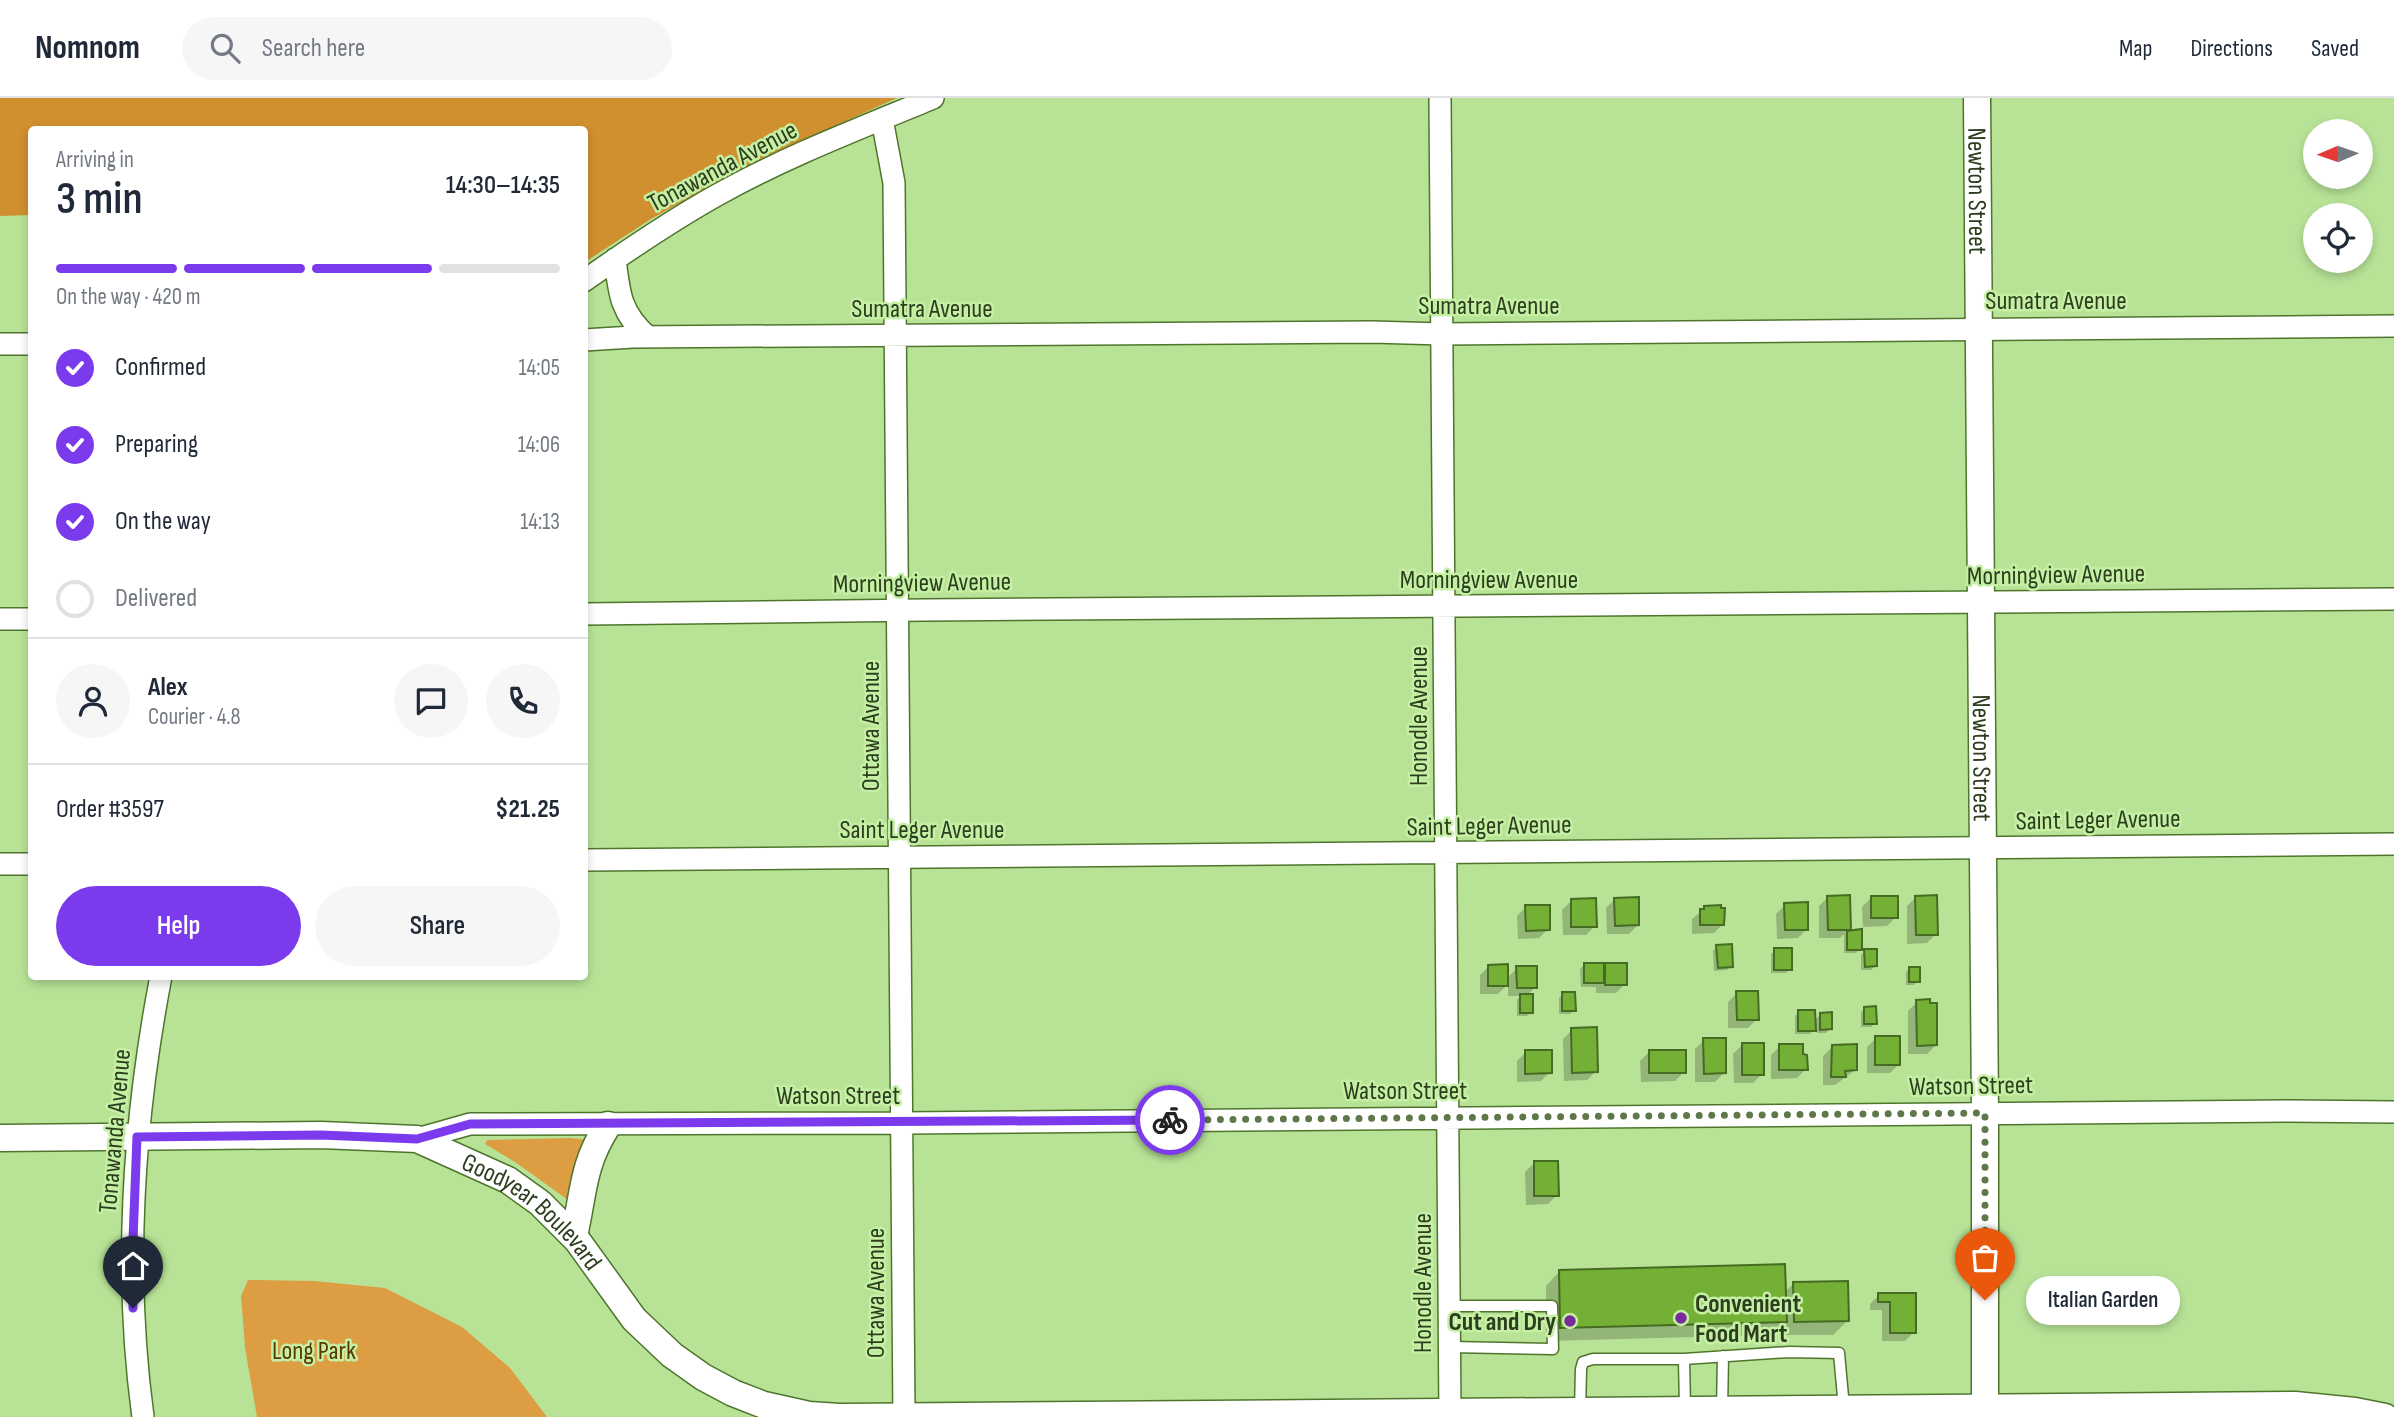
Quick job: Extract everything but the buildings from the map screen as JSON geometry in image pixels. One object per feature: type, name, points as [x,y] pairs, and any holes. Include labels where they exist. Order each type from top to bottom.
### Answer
[{"type":"street","name":"Tonawanda Avenue","points":[[588,278],[676,218],[721,193],[796,156],[933,98]]},
{"type":"street","name":"Honodle Avenue","points":[[1440,98],[1446,607],[1450,1415]]},
{"type":"street","name":"Newton Street","points":[[1977,98],[1985,1113],[1984,1412]]},
{"type":"street","name":"Ottawa Avenue","points":[[882,119],[894,183],[904,1417]]},
{"type":"street","points":[[615,260],[622,303],[633,324],[648,337]]},
{"type":"street","name":"Sumatra Avenue","points":[[588,340],[648,337],[2394,326]]},
{"type":"street","points":[[0,344],[28,344]]},
{"type":"street","name":"Morningview Avenue","points":[[588,614],[2394,599]]},
{"type":"street","points":[[0,619],[28,619]]},
{"type":"street","name":"Saint Leger Avenue","points":[[588,860],[2394,844]]},
{"type":"street","points":[[0,864],[28,864]]},
{"type":"street","name":"Tonawanda Avenue","points":[[143,1417],[134,1331],[133,1286],[137,1137],[161,980]]},
{"type":"street","name":"Watson Street","points":[[417,1139],[470,1124],[2394,1112]]},
{"type":"street","points":[[574,1236],[581,1207],[584,1173],[594,1146],[608,1125]]},
{"type":"street","name":"Goodyear Boulevard","points":[[0,1138],[321,1135],[417,1139],[508,1180],[540,1203],[574,1236],[634,1319],[672,1355],[703,1377],[764,1405],[809,1415],[1497,1415],[1580,1411],[1722,1410],[1984,1412],[2295,1405],[2356,1411],[2385,1417]]},
{"type":"lane","points":[[1450,1306],[1552,1306],[1553,1349],[1450,1347]]},
{"type":"lane","points":[[1580,1411],[1581,1369],[1583,1362],[1593,1359],[1684,1359],[1789,1352],[1839,1353],[1833,1412]]},
{"type":"lane","points":[[1722,1410],[1723,1356]]},
{"type":"lane","points":[[1680,1412],[1684,1359]]},
{"type":"green space","points":[[487,1140],[588,1140],[568,1200],[485,1144]]},
{"type":"green space","name":"Long Park","points":[[248,1280],[314,1281],[385,1288],[462,1327],[510,1368],[547,1417],[257,1417],[245,1348],[241,1296]]},
{"type":"shaded area","points":[[0,98],[897,98],[758,160],[651,219],[588,260],[588,126],[28,126],[28,215],[0,216]]},
{"type":"way so far","points":[[1170,1120],[1985,1113],[1985,1300]]},
{"type":"place","name":"Italian Garden","points":[[1985,1300]]},
{"type":"place","name":"Convenient Food Mart","points":[[1681,1318]]},
{"type":"place","name":"Cut and Dry","points":[[1570,1321]]},
{"type":"route","points":[[133,1308],[137,1137],[321,1135],[417,1139],[470,1124],[1170,1120]]}]
